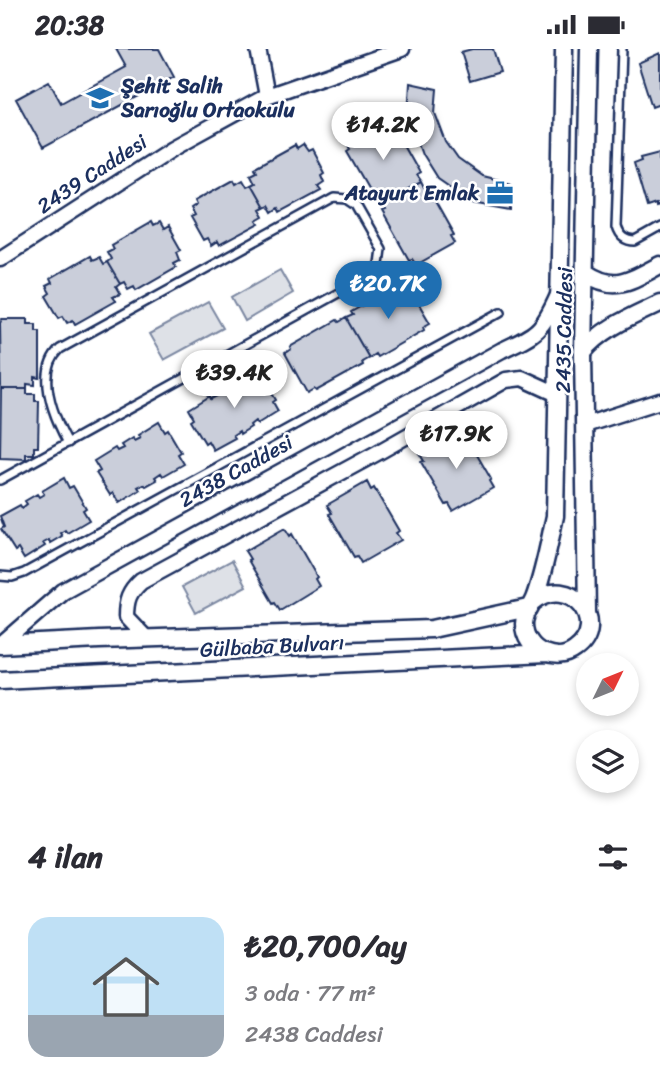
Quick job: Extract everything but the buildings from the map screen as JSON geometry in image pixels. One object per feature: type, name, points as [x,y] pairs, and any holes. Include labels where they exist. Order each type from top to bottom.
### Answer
[{"type":"street","points":[[258,49],[267,96]]},
{"type":"street","name":"2439 Caddesi","points":[[0,259],[172,148],[267,96],[402,49]]},
{"type":"street","name":"2435 Caddesi","points":[[531,605],[555,516],[564,49]]},
{"type":"street","name":"2435 Caddesi","points":[[587,612],[583,352],[589,49]]},
{"type":"street","points":[[586,273],[599,282],[616,285],[660,265]]},
{"type":"street","name":"2438 Caddesi","points":[[1,645],[63,591],[477,363],[531,337],[543,326],[559,294]]},
{"type":"street","points":[[583,352],[607,330],[660,303]]},
{"type":"street","points":[[147,639],[126,617],[126,603],[130,591],[141,581],[506,380],[522,378],[557,394]]},
{"type":"street","points":[[584,425],[660,401]]},
{"type":"street","name":"Gülbaba Bulvarı","points":[[0,680],[555,656],[570,653],[583,643],[589,628],[587,612],[577,599],[563,592],[547,593],[531,605],[432,629],[1,645]]},
{"type":"street","points":[[531,605],[525,616],[525,632],[533,646],[547,655]]},
{"type":"lane","points":[[622,49],[616,227],[623,239],[631,242],[660,229]]},
{"type":"lane","points":[[0,480],[68,443],[373,273],[379,264],[381,249],[356,205],[347,199],[334,198],[60,349],[50,364],[49,387],[54,412],[68,443]]},
{"type":"lane","points":[[0,576],[12,577],[24,573],[501,311]]},
{"type":"shaded area","points":[[280,270],[293,293],[245,321],[232,297]]},
{"type":"shaded area","points":[[208,302],[223,328],[164,360],[149,334]]},
{"type":"shaded area","points":[[232,560],[246,586],[196,613],[182,587]]},
{"type":"place","name":"Şehit Salih Sarıoğlu Ortaokulu","points":[[100,98]]},
{"type":"place","name":"Atayurt Emlak","points":[[500,193]]}]
